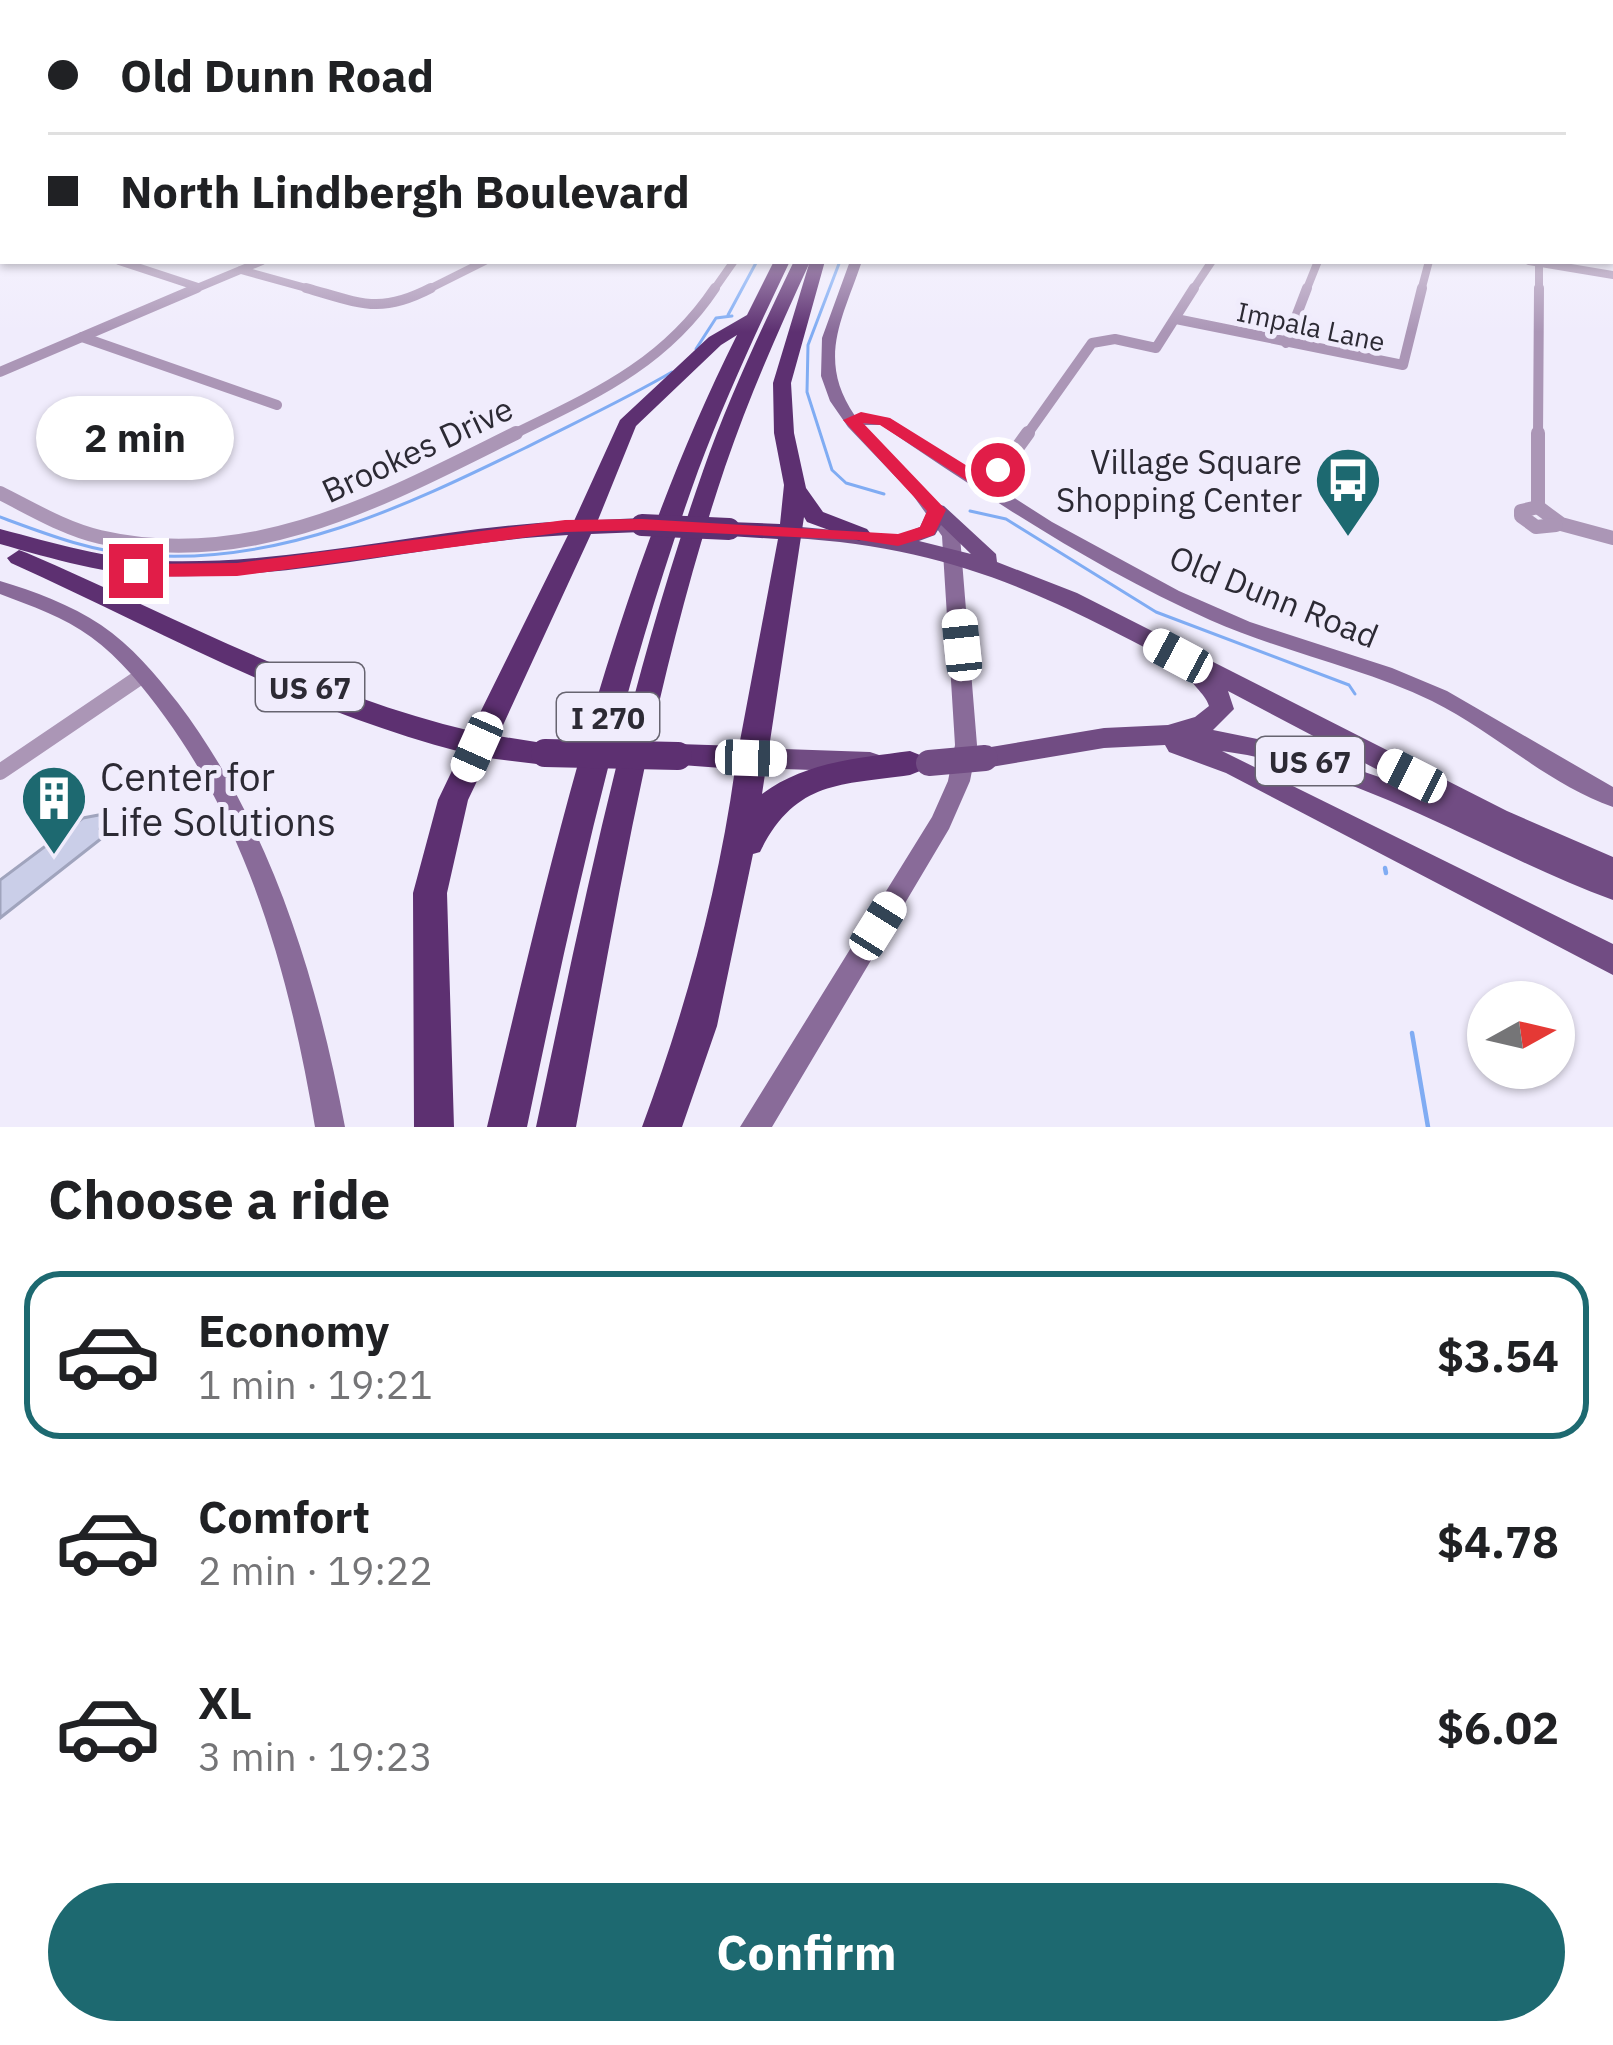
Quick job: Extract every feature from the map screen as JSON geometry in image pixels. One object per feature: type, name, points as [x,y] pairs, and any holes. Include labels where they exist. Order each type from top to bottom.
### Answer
[{"type":"highway","name":"I 270","points":[[506,1127],[562,886],[623,662],[686,476],[752,319],[780,264]]},
{"type":"highway","name":"I 270","points":[[556,1127],[638,746],[710,482],[742,388],[801,264]]},
{"type":"highway","points":[[662,1127],[698,1026],[743,825],[793,509],[782,383],[816,264]]},
{"type":"highway","points":[[434,1127],[430,893],[439,842],[477,747],[584,525],[626,424],[715,340],[752,319]]},
{"type":"highway","points":[[538,528],[576,509],[603,476]]},
{"type":"highway","points":[[0,536],[91,565],[189,572],[538,528],[729,529],[793,509]]},
{"type":"highway","points":[[793,509],[807,521],[859,534]]},
{"type":"highway","name":"US 67","points":[[0,550],[317,691],[477,747],[751,758]]},
{"type":"highway","points":[[722,924],[752,832],[779,798],[823,775],[920,763]]},
{"type":"main road","points":[[898,540],[928,531],[937,510],[1000,567]]},
{"type":"main road","name":"US 67","points":[[859,534],[954,552],[1000,567],[1612,876]]},
{"type":"main road","points":[[1124,737],[1202,725],[1222,709],[1218,694],[1178,656]]},
{"type":"main road","name":"US 67","points":[[751,758],[920,763],[1173,735],[1273,749],[1612,876]]},
{"type":"main road","points":[[1124,737],[1164,742],[1235,766],[1613,960]]},
{"type":"street","points":[[128,264],[198,287]]},
{"type":"street","points":[[0,372],[255,264]]},
{"type":"street","points":[[241,270],[376,308],[400,304],[479,264]]},
{"type":"street","name":"Brookes Drive","points":[[0,493],[100,537],[137,543],[226,543],[268,538],[339,519],[614,386],[686,329],[732,264]]},
{"type":"street","points":[[755,1127],[941,822],[959,781],[966,746],[954,552],[937,510],[870,442],[828,384],[826,351],[855,264]]},
{"type":"street","points":[[989,487],[1091,343],[1115,339],[1156,348],[1210,264]]},
{"type":"street","points":[[1286,343],[1317,264]]},
{"type":"street","name":"Impala Lane","points":[[1176,319],[1403,364],[1428,264]]},
{"type":"street","points":[[1536,264],[1538,507],[1521,511],[1521,516],[1536,527],[1561,524],[1613,538]]},
{"type":"street","points":[[1548,264],[1613,275]]},
{"type":"street","points":[[82,337],[278,405]]},
{"type":"street","name":"Old Dunn Road","points":[[836,399],[891,426],[1155,586],[1250,629],[1437,694],[1543,763],[1613,798]]},
{"type":"street","points":[[851,420],[891,426]]},
{"type":"street","points":[[870,442],[877,429],[891,426]]},
{"type":"street","points":[[0,586],[92,628],[143,675],[216,783],[274,907],[313,1034],[330,1127]]},
{"type":"street","points":[[0,772],[143,675]]},
{"type":"building","name":"Center for Life Solutions","points":[[104,814],[100,829],[107,834],[0,918],[0,880],[83,818]]},
{"type":"waterway","points":[[728,315],[755,264]]},
{"type":"waterway","points":[[839,264],[808,345],[807,392],[832,470],[846,483],[884,494]]},
{"type":"waterway","points":[[696,349],[716,318],[732,316]]},
{"type":"waterway","points":[[0,517],[87,546],[141,555],[192,556],[292,542],[434,491],[672,372]]},
{"type":"waterway","points":[[970,511],[1006,519],[1156,612],[1349,685],[1355,694]]},
{"type":"waterway","points":[[1385,868],[1386,873]]},
{"type":"waterway","points":[[1412,1033],[1428,1127]]},
{"type":"place","name":"Village Square Shopping Center","points":[[1348,539]]},
{"type":"place","name":"Center for Life Solutions","points":[[54,857]]},
{"type":"route","points":[[136,571],[237,570],[466,537],[602,524],[859,534],[898,540],[928,531],[937,510],[851,420],[861,417],[884,421],[989,487],[998,470]]}]
